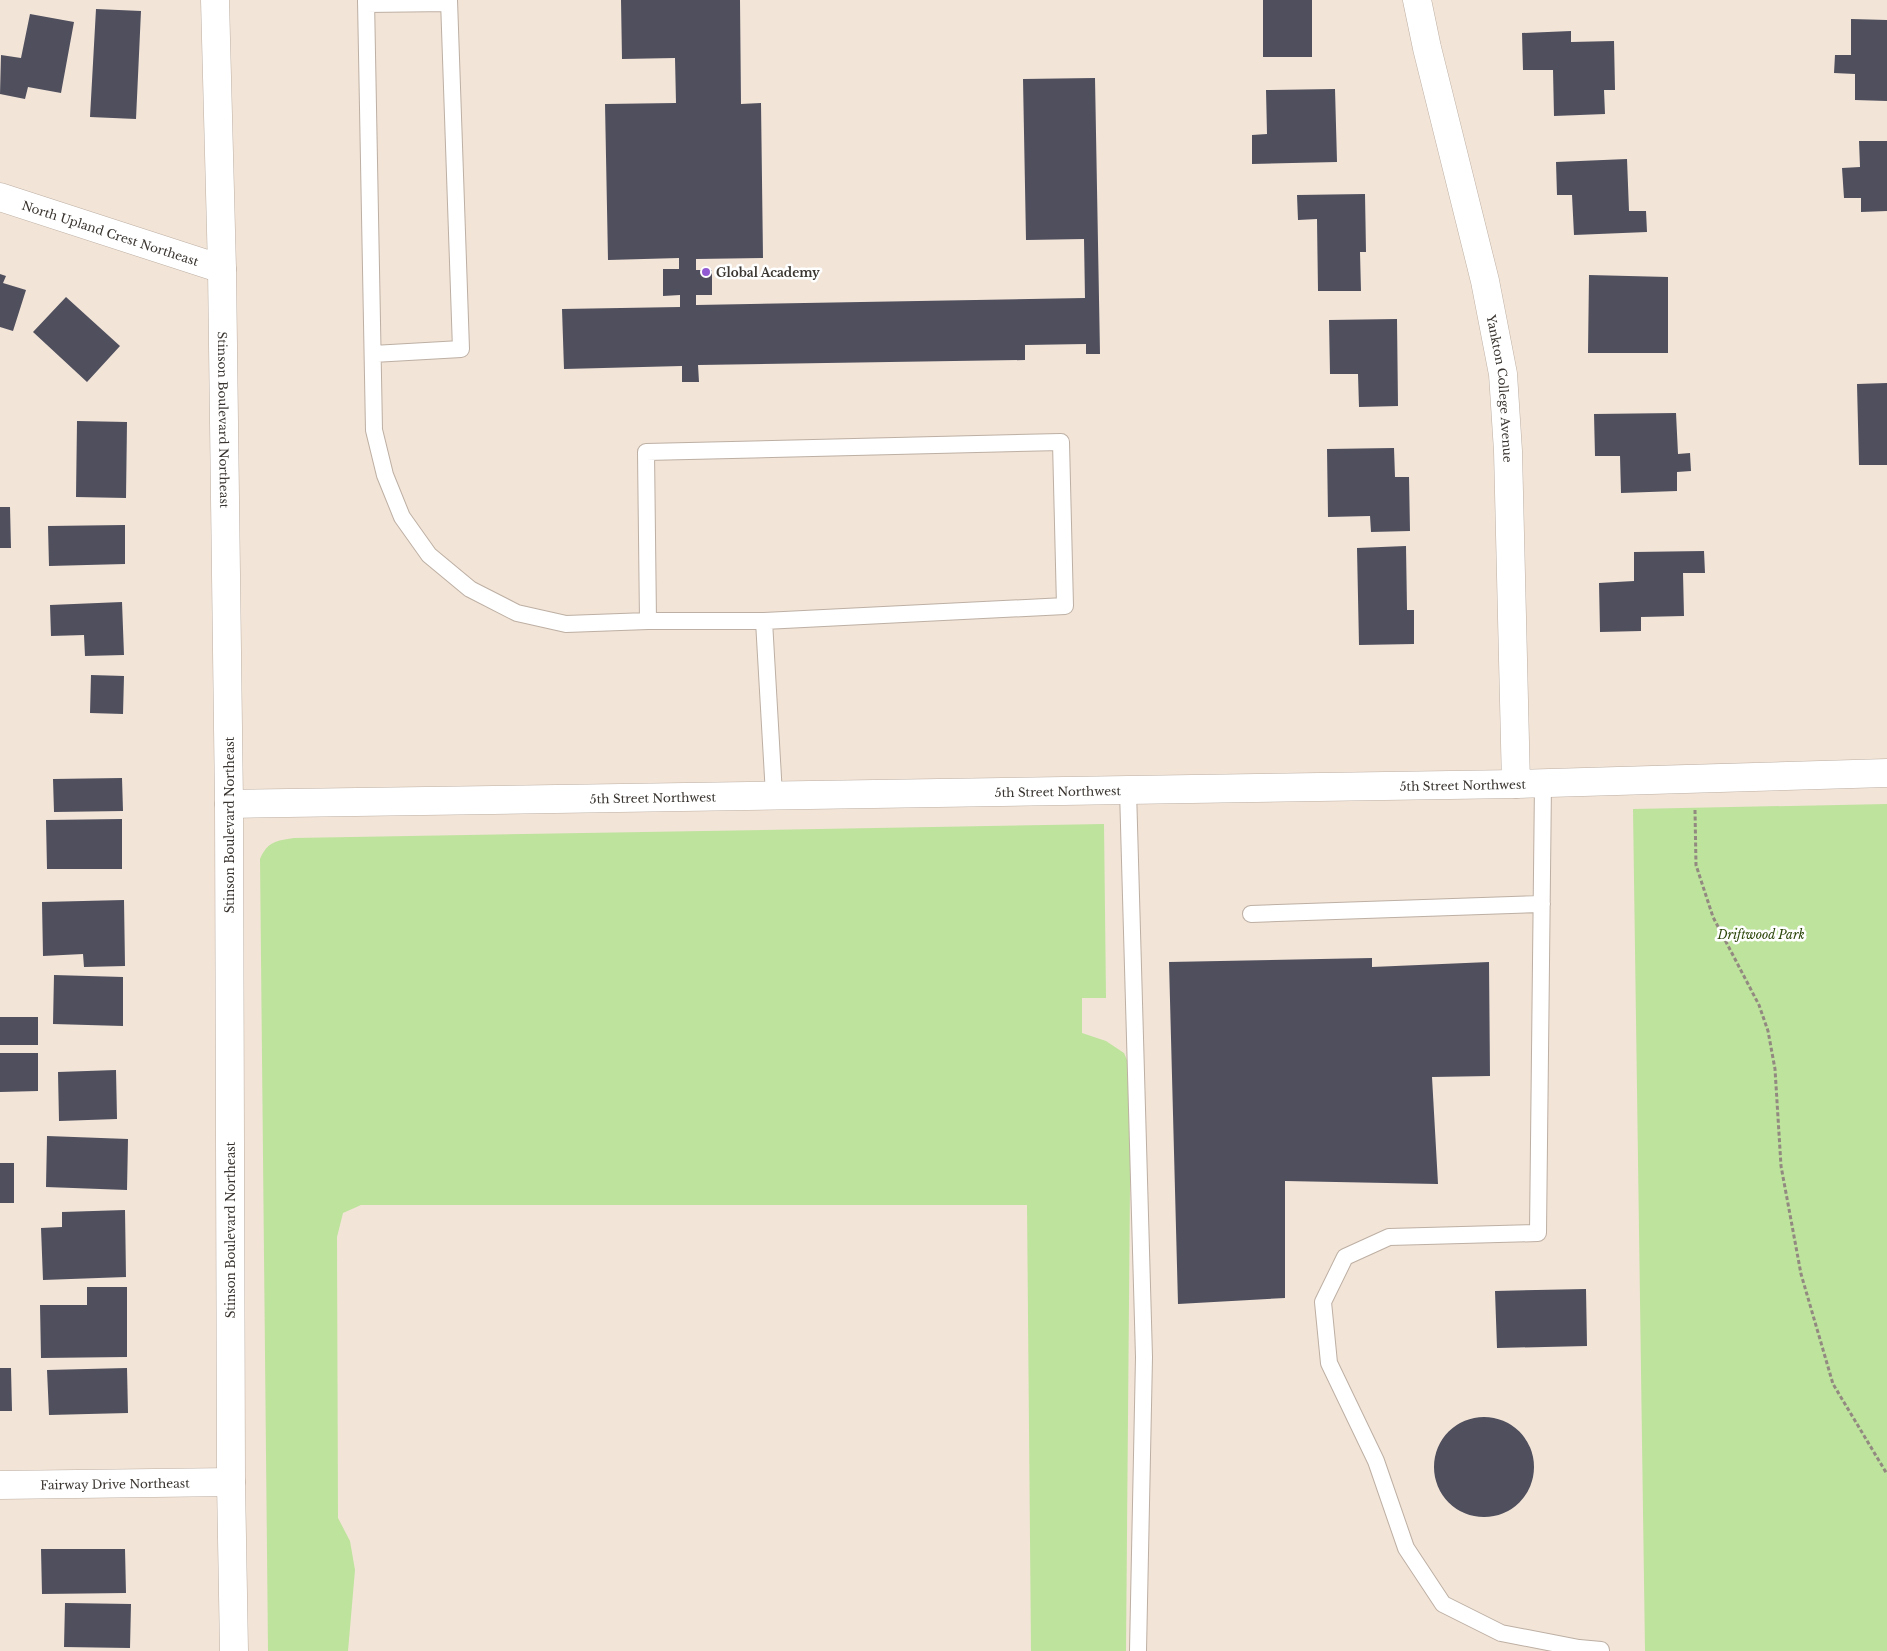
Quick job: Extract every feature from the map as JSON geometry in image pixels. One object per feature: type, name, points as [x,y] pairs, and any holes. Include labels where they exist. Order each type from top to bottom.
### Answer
[{"type":"street","name":"Stinson Boulevard Northeast","points":[[215,0],[222,269],[229,804],[231,1482],[234,1651]]},
{"type":"street","name":"Yankton College Avenue","points":[[1417,0],[1426,48],[1485,281],[1503,374],[1508,451],[1516,784]]},
{"type":"street","name":"North Upland Crest Northeast","points":[[0,197],[222,269]]},
{"type":"street","name":"5th Street Northwest","points":[[229,804],[1516,784],[1887,773]]},
{"type":"street","name":"Fairway Drive Northeast","points":[[0,1485],[231,1482]]},
{"type":"lane","points":[[373,354],[461,349],[450,2],[366,2],[374,430],[385,475],[402,517],[429,555],[470,589],[517,613],[566,624],[648,621],[764,621],[1065,606],[1060,442],[646,452],[648,621]]},
{"type":"lane","points":[[764,621],[774,795]]},
{"type":"lane","points":[[1543,783],[1538,1233],[1389,1237],[1345,1257],[1323,1302],[1329,1363],[1376,1461],[1406,1548],[1443,1604],[1501,1633],[1579,1648],[1601,1650]]},
{"type":"lane","points":[[1128,790],[1144,1357],[1138,1651]]},
{"type":"lane","points":[[1251,914],[1542,904]]},
{"type":"path","points":[[1695,778],[1696,865],[1714,917],[1759,1005],[1768,1031],[1775,1069],[1781,1166],[1801,1274],[1833,1384],[1887,1474]]},
{"type":"green space","name":"Driftwood Park","points":[[1887,804],[1887,1651],[1645,1651],[1633,809]]},
{"type":"green space","points":[[1104,824],[1106,998],[1082,998],[1082,1033],[1106,1041],[1124,1053],[1131,1069],[1126,1651],[1031,1651],[1027,1205],[361,1205],[343,1213],[337,1237],[338,1518],[350,1541],[355,1570],[348,1651],[268,1651],[260,859],[270,845],[277,841],[294,838]]},
{"type":"building","points":[[621,0],[740,0],[741,104],[761,103],[763,258],[696,259],[696,270],[712,270],[712,295],[696,295],[696,305],[1085,298],[1084,239],[1026,240],[1023,79],[1095,78],[1100,354],[1086,354],[1086,344],[1025,345],[1025,360],[698,365],[699,382],[682,382],[682,366],[564,369],[562,309],[680,307],[680,295],[663,296],[663,269],[679,269],[679,258],[608,260],[605,104],[676,103],[675,58],[622,59]]},
{"type":"building","points":[[1263,0],[1312,0],[1312,57],[1263,57]]},
{"type":"building","points":[[96,9],[141,11],[136,119],[90,117]]},
{"type":"building","points":[[30,14],[74,22],[61,93],[28,87],[25,99],[0,94],[1,55],[21,58]]},
{"type":"building","points":[[1851,19],[1887,20],[1887,101],[1855,100],[1855,74],[1834,73],[1835,55],[1851,55]]},
{"type":"building","points":[[1571,31],[1571,42],[1614,41],[1615,90],[1604,90],[1605,114],[1554,116],[1553,70],[1523,70],[1522,33]]},
{"type":"building","points":[[1335,89],[1337,162],[1252,164],[1252,135],[1267,134],[1266,90]]},
{"type":"building","points":[[1859,141],[1887,141],[1887,211],[1861,212],[1861,198],[1844,198],[1842,168],[1860,167]]},
{"type":"building","points":[[1627,159],[1629,211],[1646,211],[1647,232],[1574,235],[1572,195],[1557,195],[1556,162]]},
{"type":"building","points":[[1365,194],[1366,252],[1360,252],[1361,291],[1318,291],[1317,219],[1298,220],[1297,195]]},
{"type":"building","points":[[0,274],[6,276],[3,283],[26,290],[13,331],[0,327]]},
{"type":"building","points":[[1589,275],[1668,277],[1668,353],[1588,353]]},
{"type":"building","points":[[66,297],[120,346],[87,382],[33,332]]},
{"type":"building","points":[[1397,319],[1398,406],[1359,407],[1358,374],[1330,374],[1329,320]]},
{"type":"building","points":[[1887,383],[1887,465],[1859,465],[1857,384]]},
{"type":"building","points":[[1676,413],[1678,454],[1690,453],[1691,471],[1677,472],[1677,491],[1621,493],[1620,456],[1595,456],[1594,414]]},
{"type":"building","points":[[77,421],[127,422],[126,498],[76,497]]},
{"type":"building","points":[[1394,448],[1395,477],[1409,477],[1410,531],[1371,532],[1370,516],[1328,517],[1327,449]]},
{"type":"building","points":[[0,507],[10,507],[11,548],[0,548]]},
{"type":"building","points":[[125,525],[125,564],[49,566],[48,526]]},
{"type":"building","points":[[1406,546],[1407,610],[1414,610],[1414,644],[1359,645],[1357,548]]},
{"type":"building","points":[[1704,551],[1705,573],[1683,573],[1684,616],[1641,617],[1641,631],[1600,632],[1599,583],[1634,581],[1634,552]]},
{"type":"building","points":[[122,602],[124,655],[85,656],[84,635],[51,636],[50,605]]},
{"type":"building","points":[[91,675],[124,676],[123,714],[90,713]]},
{"type":"building","points":[[122,778],[123,811],[54,812],[53,779]]},
{"type":"building","points":[[122,819],[122,869],[47,869],[46,820]]},
{"type":"building","points":[[124,900],[125,966],[84,967],[83,954],[43,956],[42,902]]},
{"type":"building","points":[[1372,958],[1372,967],[1489,962],[1490,1076],[1432,1077],[1438,1184],[1285,1181],[1285,1298],[1178,1304],[1169,962]]},
{"type":"building","points":[[54,975],[123,977],[123,1026],[53,1024]]},
{"type":"building","points":[[0,1017],[38,1017],[38,1045],[0,1045]]},
{"type":"building","points":[[0,1053],[38,1053],[38,1091],[0,1092]]},
{"type":"building","points":[[116,1070],[117,1119],[59,1121],[58,1072]]},
{"type":"building","points":[[47,1136],[128,1139],[127,1190],[46,1187]]},
{"type":"building","points":[[0,1163],[14,1163],[14,1203],[0,1203]]},
{"type":"building","points":[[125,1210],[126,1277],[43,1280],[41,1228],[62,1227],[62,1212]]},
{"type":"building","points":[[87,1287],[127,1287],[127,1357],[41,1358],[40,1305],[87,1305]]},
{"type":"building","points":[[1586,1289],[1587,1346],[1497,1348],[1495,1291]]},
{"type":"building","points":[[0,1368],[11,1368],[12,1411],[0,1411]]},
{"type":"building","points":[[127,1368],[128,1413],[49,1415],[47,1370]]},
{"type":"building","points":[[1484,1417],[1503,1421],[1519,1432],[1530,1448],[1534,1467],[1530,1486],[1519,1502],[1503,1513],[1484,1517],[1465,1513],[1449,1502],[1438,1486],[1434,1467],[1438,1448],[1449,1432],[1465,1421]]},
{"type":"building","points":[[41,1549],[125,1549],[126,1593],[42,1594]]},
{"type":"building","points":[[65,1603],[131,1604],[130,1648],[64,1647]]},
{"type":"place","name":"Global Academy","points":[[706,272]]}]
